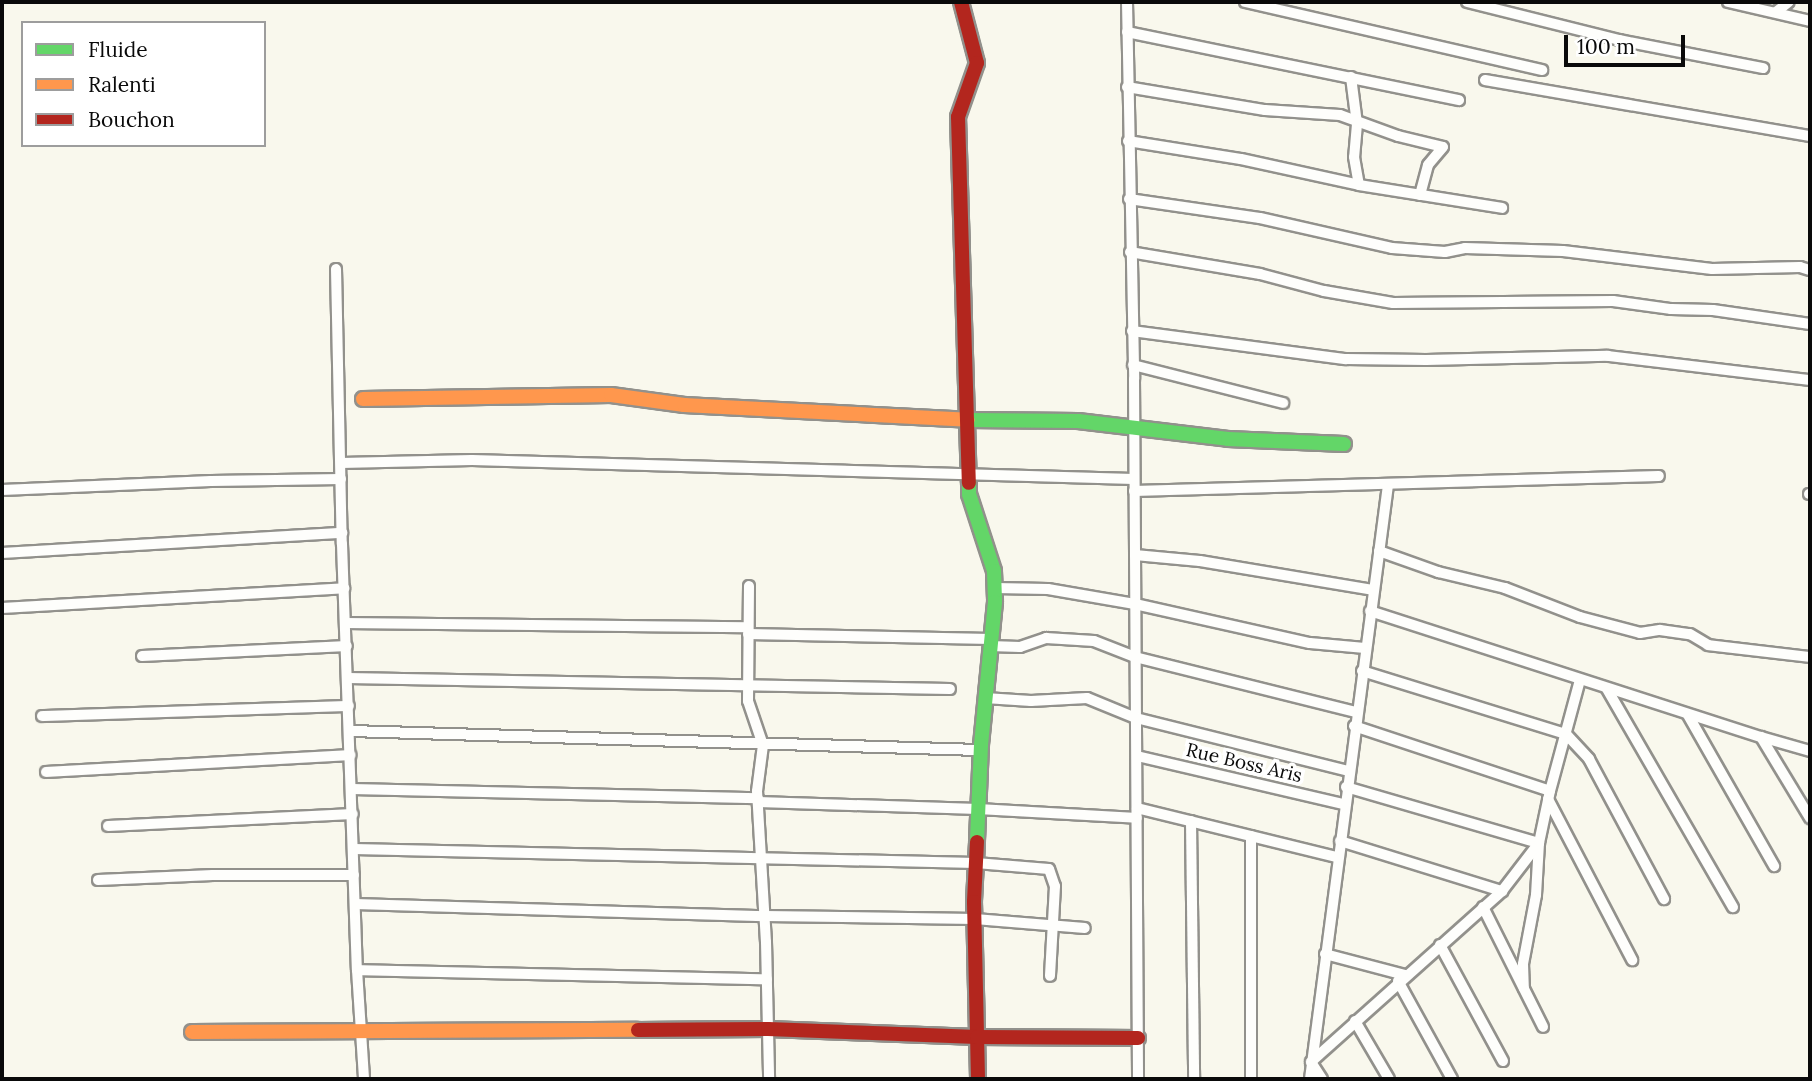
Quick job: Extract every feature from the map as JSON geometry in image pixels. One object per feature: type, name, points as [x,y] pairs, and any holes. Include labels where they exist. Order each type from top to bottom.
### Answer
[{"type":"street","points":[[961,2],[977,64],[962,99],[958,117],[968,477],[969,494],[991,561],[995,588],[980,750],[976,863],[978,1079]]},
{"type":"street","points":[[1127,2],[1134,429],[1138,1079]]},
{"type":"street","points":[[1245,2],[1542,70]]},
{"type":"street","points":[[1467,2],[1619,40],[1763,68]]},
{"type":"street","points":[[1728,2],[1810,21]]},
{"type":"street","points":[[1776,12],[1788,2]]},
{"type":"street","points":[[1126,32],[1459,100]]},
{"type":"street","points":[[1351,78],[1356,118],[1354,157],[1359,185]]},
{"type":"street","points":[[1485,80],[1810,136]]},
{"type":"street","points":[[1127,87],[1265,110],[1356,118],[1398,136],[1443,147],[1428,165],[1420,195]]},
{"type":"street","points":[[1128,141],[1241,159],[1359,185],[1502,208]]},
{"type":"street","points":[[1129,199],[1260,219],[1392,248],[1563,251],[1712,270],[1800,267],[1810,270]]},
{"type":"street","points":[[1130,252],[1260,274],[1324,291],[1393,303],[1613,301],[1671,309],[1713,310],[1810,324]]},
{"type":"street","points":[[336,269],[345,623],[357,970],[364,1079]]},
{"type":"street","points":[[1132,331],[1346,359],[1608,356],[1810,380]]},
{"type":"street","points":[[1133,365],[1283,403]]},
{"type":"street","points":[[363,399],[611,396],[684,405],[967,420],[1078,421],[1228,439],[1344,444]]},
{"type":"street","points":[[341,463],[472,460],[968,477],[1134,479]]},
{"type":"street","points":[[1134,491],[1659,477]]},
{"type":"street","points":[[2,491],[211,481],[341,479]]},
{"type":"street","points":[[1310,1079],[1348,771],[1388,485]]},
{"type":"street","points":[[2,553],[342,533]]},
{"type":"street","points":[[1378,551],[1438,572],[1505,588],[1580,617],[1640,633],[1660,630],[1690,634],[1708,645],[1810,657]]},
{"type":"street","points":[[1135,555],[1199,561],[1373,590]]},
{"type":"street","points":[[749,586],[748,701],[763,745],[758,800],[765,916],[769,1079]]},
{"type":"street","points":[[2,608],[344,588]]},
{"type":"street","points":[[995,588],[1048,589],[1135,604],[1310,643],[1365,648]]},
{"type":"street","points":[[1370,611],[1688,715],[1810,751]]},
{"type":"street","points":[[345,623],[748,630],[990,642],[1020,647],[1046,638],[1094,640],[1135,657],[1356,712]]},
{"type":"street","points":[[142,656],[346,646]]},
{"type":"street","points":[[1362,671],[1566,734],[1589,759],[1664,899]]},
{"type":"street","points":[[348,678],[950,688]]},
{"type":"street","points":[[1524,988],[1523,964],[1536,895],[1539,844],[1549,795],[1580,680]]},
{"type":"street","points":[[1607,689],[1733,907]]},
{"type":"street","points":[[985,698],[1031,701],[1087,698],[1136,718],[1348,771]]},
{"type":"street","points":[[42,716],[349,706]]},
{"type":"street","points":[[1688,715],[1774,866]]},
{"type":"street","points":[[1354,726],[1549,795],[1632,960]]},
{"type":"street","points":[[350,731],[980,750]]},
{"type":"street","points":[[1761,737],[1810,818]]},
{"type":"street","points":[[46,772],[351,755]]},
{"type":"street","name":"Rue Boss Aris","points":[[1137,757],[1344,803]]},
{"type":"street","points":[[1346,787],[1539,844]]},
{"type":"street","points":[[352,789],[1137,813],[1191,821],[1337,857]]},
{"type":"street","points":[[108,826],[353,814]]},
{"type":"street","points":[[1191,821],[1194,1079]]},
{"type":"street","points":[[1251,836],[1251,1079]]},
{"type":"street","points":[[1340,841],[1502,891]]},
{"type":"street","points":[[1311,1062],[1401,978],[1502,891],[1539,844]]},
{"type":"street","points":[[354,849],[976,863],[1049,869],[1055,886],[1050,976]]},
{"type":"street","points":[[99,880],[213,874],[354,875]]},
{"type":"street","points":[[355,904],[975,919],[1085,928]]},
{"type":"street","points":[[1483,907],[1543,1027]]},
{"type":"street","points":[[1440,945],[1503,1061]]},
{"type":"street","points":[[1325,954],[1401,978],[1452,1079]]},
{"type":"street","points":[[357,970],[767,979]]},
{"type":"street","points":[[1355,1021],[1389,1079]]},
{"type":"street","points":[[192,1032],[768,1029],[977,1037],[1138,1038]]},
{"type":"street","points":[[1311,1062],[1322,1079]]},
{"type":"traffic: fast","points":[[968,420],[1078,421],[1228,439],[1344,444]]},
{"type":"traffic: fast","points":[[969,483],[969,494],[994,571],[995,602],[981,745],[977,842]]},
{"type":"traffic: slow","points":[[363,399],[611,395],[684,405],[968,420]]},
{"type":"traffic: slow","points":[[192,1032],[638,1030]]},
{"type":"traffic: jam","points":[[961,2],[977,63],[958,117],[969,483]]},
{"type":"traffic: jam","points":[[977,842],[974,902],[978,1079]]},
{"type":"traffic: jam","points":[[638,1030],[768,1029],[977,1037],[1138,1038]]}]
